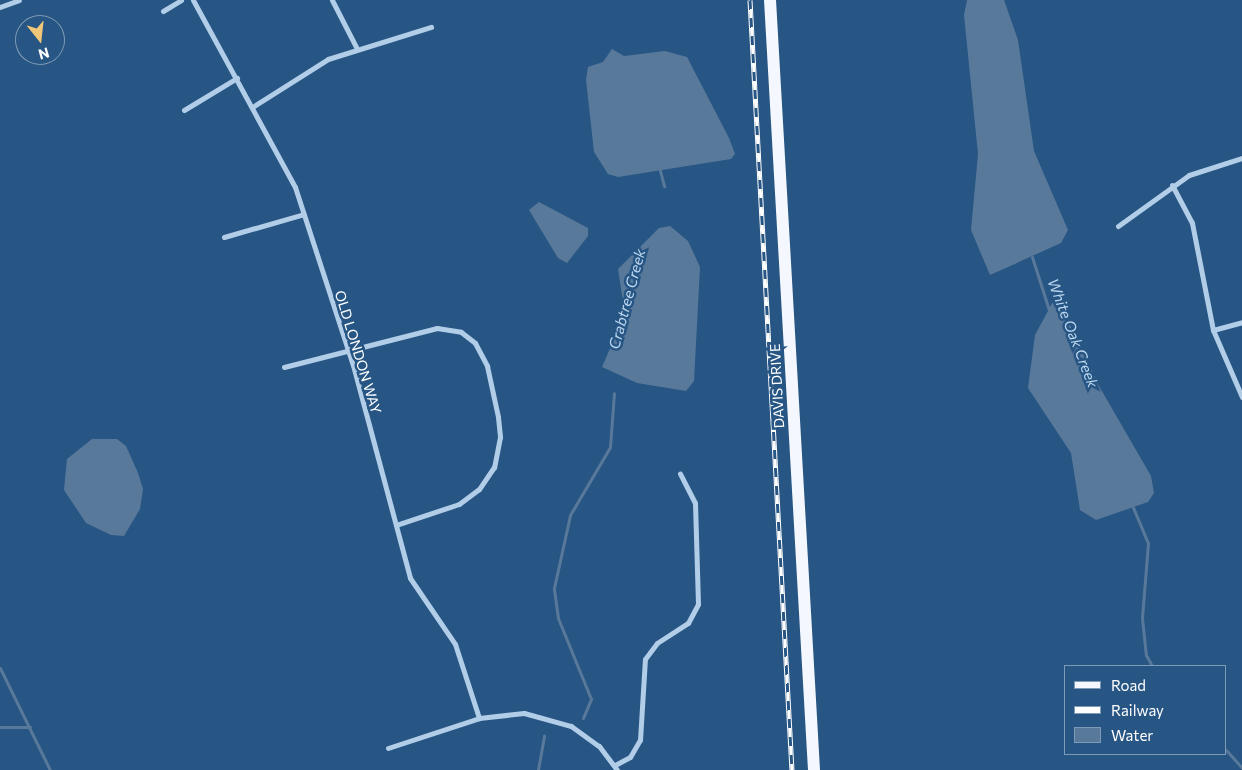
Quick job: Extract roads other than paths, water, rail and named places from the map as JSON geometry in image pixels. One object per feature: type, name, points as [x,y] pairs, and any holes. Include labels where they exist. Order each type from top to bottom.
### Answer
[{"type":"main road","name":"DAVIS DRIVE","points":[[770,0],[814,770]]},
{"type":"street","points":[[0,7],[19,0]]},
{"type":"street","points":[[163,11],[181,0]]},
{"type":"street","name":"OLD LONDON WAY","points":[[193,0],[254,106],[304,214],[349,351],[410,578],[455,644],[479,718]]},
{"type":"street","points":[[332,0],[356,47]]},
{"type":"street","points":[[254,106],[304,72],[356,47],[431,27]]},
{"type":"street","points":[[184,110],[237,78]]},
{"type":"street","points":[[1118,226],[1172,185],[1199,171],[1242,158]]},
{"type":"street","points":[[1172,185],[1192,223],[1213,330],[1242,397]]},
{"type":"street","points":[[224,237],[304,214]]},
{"type":"street","points":[[1213,330],[1242,322]]},
{"type":"street","points":[[284,367],[448,328],[475,343],[492,382],[500,437],[490,475],[459,504],[396,525]]},
{"type":"street","points":[[388,748],[479,718],[508,712],[558,720],[586,736],[616,767],[630,756],[640,740],[645,659],[657,644],[688,622],[698,604],[695,503],[680,474]]},
{"type":"water","points":[[967,0],[1004,0],[1018,40],[1034,151],[1068,230],[1061,243],[990,275],[971,230],[978,154],[964,15]]},
{"type":"water","points":[[612,49],[624,56],[665,51],[687,57],[729,138],[735,154],[731,159],[618,177],[608,174],[594,152],[586,80],[588,67],[603,62]]},
{"type":"water","points":[[539,202],[588,228],[588,236],[567,263],[558,258],[529,210]]},
{"type":"water","points":[[670,226],[688,241],[700,267],[694,381],[686,391],[637,383],[602,367],[625,314],[618,269],[659,228]]},
{"type":"water","points":[[1056,296],[1099,386],[1151,476],[1154,493],[1148,502],[1096,520],[1080,510],[1071,453],[1028,388],[1035,335]]},
{"type":"water","points":[[92,439],[117,439],[126,446],[138,473],[143,489],[140,509],[124,536],[111,535],[86,523],[64,490],[67,459]]},
{"type":"waterway","name":"Crabtree Creek","points":[[659,167],[664,186]]},
{"type":"waterway","name":"White Oak Creek","points":[[1032,257],[1050,313]]},
{"type":"waterway","name":"Crabtree Creek","points":[[583,718],[591,699],[558,618],[554,588],[570,515],[610,447],[614,393]]},
{"type":"waterway","name":"White Oak Creek","points":[[1132,505],[1148,543],[1142,618],[1146,655],[1151,665]]},
{"type":"waterway","points":[[0,668],[50,770]]},
{"type":"waterway","points":[[0,727],[30,727]]},
{"type":"waterway","name":"Crabtree Creek","points":[[538,770],[544,736]]},
{"type":"waterway","name":"White Oak Creek","points":[[1227,751],[1242,768]]},
{"type":"railway","points":[[750,0],[792,770]]}]
